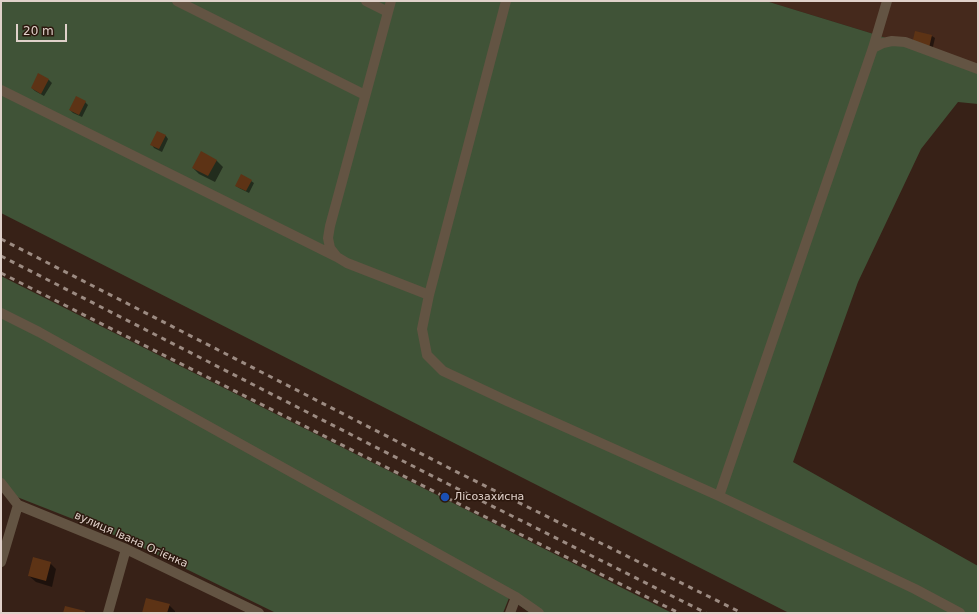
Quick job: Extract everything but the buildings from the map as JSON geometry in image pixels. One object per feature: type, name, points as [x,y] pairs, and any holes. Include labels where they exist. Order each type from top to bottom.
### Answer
[{"type":"street","points":[[177,1],[365,95]]},
{"type":"street","points":[[366,1],[388,12]]},
{"type":"street","points":[[337,257],[330,248],[328,238],[330,226],[391,1]]},
{"type":"street","points":[[506,1],[429,295],[422,329],[427,355],[443,371],[506,401],[719,496],[915,589],[960,613]]},
{"type":"street","points":[[719,496],[887,1]]},
{"type":"street","points":[[872,48],[892,41],[905,42],[978,69]]},
{"type":"street","points":[[1,90],[347,262],[429,295]]},
{"type":"street","points":[[1,313],[39,332],[516,597],[539,613]]},
{"type":"street","points":[[1,482],[18,505],[1,562]]},
{"type":"street","name":"вулиця Івана Огієнка","points":[[18,505],[126,549],[259,613]]},
{"type":"street","points":[[108,613],[126,549]]},
{"type":"street","points":[[510,613],[516,597]]},
{"type":"shaded area","points":[[766,1],[978,1],[978,69],[877,35]]},
{"type":"green space","points":[[1,1],[766,1],[877,35],[978,69],[978,104],[958,102],[921,149],[858,282],[793,462],[978,566],[978,613],[789,613],[1,213]]},
{"type":"green space","points":[[1,276],[672,613],[530,613],[509,598],[503,613],[276,613],[129,541],[17,497],[1,483]]},
{"type":"railway","points":[[1,239],[455,471],[742,613]]},
{"type":"railway","points":[[1,256],[448,484],[706,613]]},
{"type":"railway","points":[[1,273],[445,497],[679,613]]},
{"type":"place","name":"Лісозахисна","points":[[445,497]]}]
